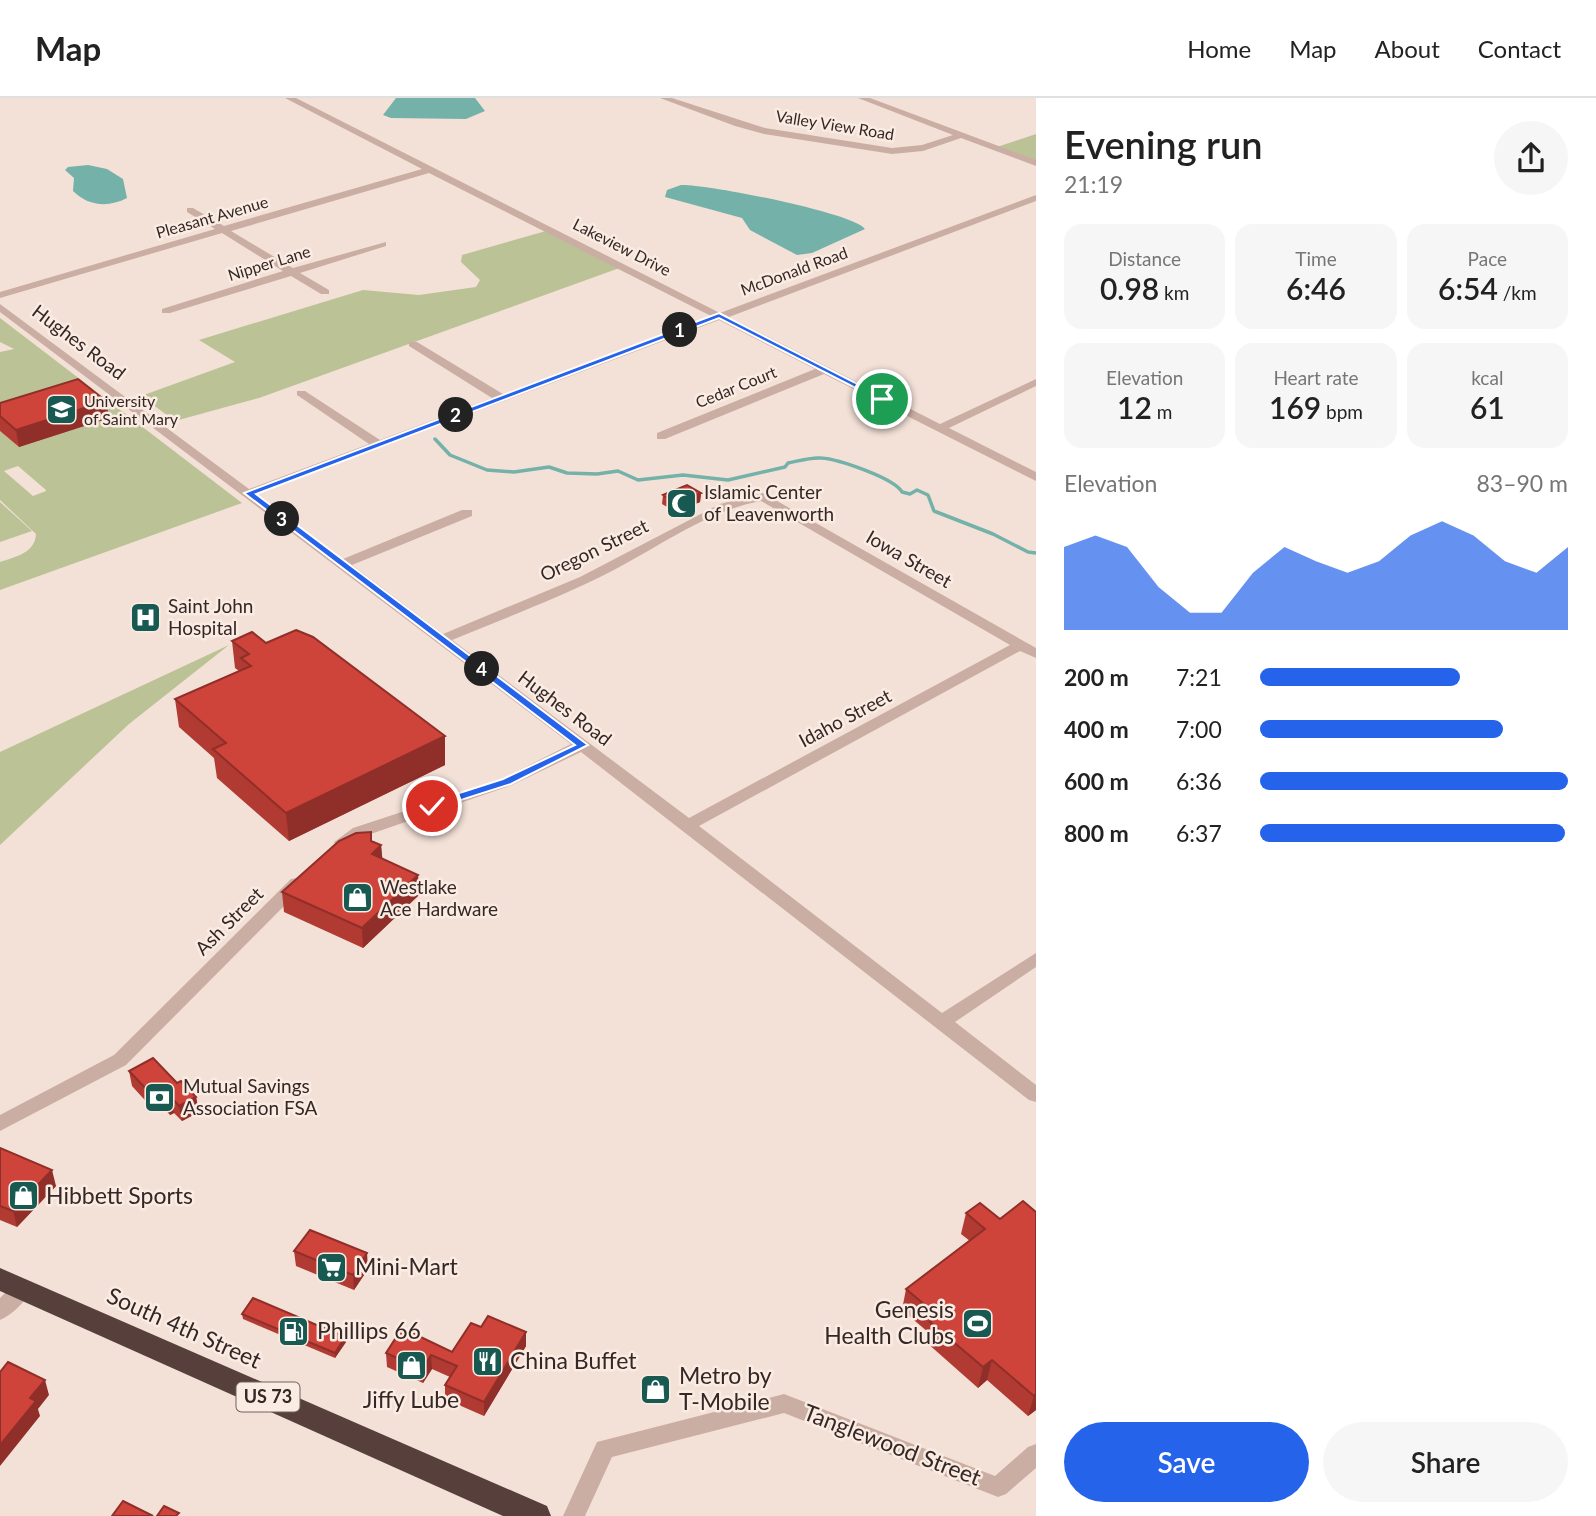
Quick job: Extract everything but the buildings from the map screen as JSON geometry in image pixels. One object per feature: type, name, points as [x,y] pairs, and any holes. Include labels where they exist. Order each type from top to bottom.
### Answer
[{"type":"highway","name":"South 4th Street","points":[[11,1284],[536,1516]]},
{"type":"street","name":"Lakeview Drive","points":[[289,98],[1036,477]]},
{"type":"street","name":"Valley View Road","points":[[664,98],[751,128],[892,151],[923,148],[961,135]]},
{"type":"street","points":[[862,98],[1036,163]]},
{"type":"street","name":"Pleasant Avenue","points":[[0,295],[432,169]]},
{"type":"street","name":"McDonald Road","points":[[249,493],[1036,198]]},
{"type":"street","points":[[190,210],[325,292]]},
{"type":"street","name":"Nipper Lane","points":[[166,311],[382,244]]},
{"type":"street","name":"Hughes Road","points":[[0,307],[688,825],[1036,1095]]},
{"type":"street","points":[[413,344],[501,398]]},
{"type":"street","name":"Cedar Court","points":[[661,436],[825,369]]},
{"type":"street","points":[[940,428],[1036,382]]},
{"type":"street","points":[[301,393],[378,444]]},
{"type":"street","name":"Oregon Street","points":[[442,639],[604,570],[682,528],[747,498],[763,497]]},
{"type":"street","name":"Iowa Street","points":[[763,497],[1036,654]]},
{"type":"street","points":[[342,564],[467,513]]},
{"type":"street","name":"Idaho Street","points":[[688,825],[1020,645]]},
{"type":"street","points":[[326,855],[359,832],[507,782],[582,745]]},
{"type":"street","name":"Ash Street","points":[[0,1124],[120,1060],[310,870]]},
{"type":"street","points":[[942,1022],[1036,959]]},
{"type":"street","points":[[0,1311],[11,1284]]},
{"type":"street","name":"Tanglewood Street","points":[[574,1516],[605,1449],[783,1403],[998,1487],[1036,1454]]},
{"type":"green space","points":[[1036,134],[1036,163],[994,148]]},
{"type":"green space","points":[[553,229],[625,266],[259,398],[175,421],[141,396],[235,362],[199,340],[363,290],[419,295],[476,287],[480,280],[461,262],[462,255]]},
{"type":"green space","name":"University of Saint Mary","points":[[0,318],[242,503],[0,590],[0,562],[28,550],[36,534],[0,500],[0,431],[19,447],[108,418],[0,421],[0,352],[14,349],[0,342]],"holes":[[[18,466],[46,490],[33,496],[4,471]]]},
{"type":"green space","points":[[0,502],[32,531],[0,542]]},
{"type":"green space","points":[[229,645],[129,724],[0,845],[0,752]]},
{"type":"water","points":[[396,98],[475,98],[485,111],[466,119],[391,118],[383,115]]},
{"type":"water","points":[[88,165],[107,169],[123,179],[127,198],[98,204],[85,200],[73,191],[74,178],[65,170],[68,167]]},
{"type":"water","points":[[681,185],[748,194],[809,208],[855,222],[865,229],[812,253],[797,255],[750,230],[742,218],[665,197],[667,190]]},
{"type":"waterway","points":[[435,439],[450,455],[487,470],[514,472],[549,467],[567,473],[597,474],[618,471],[638,480],[683,475],[728,480],[785,467],[788,463],[804,459],[829,459],[877,475],[902,492],[910,494],[917,490],[928,495],[934,511],[993,534],[1028,552],[1036,553]]},
{"type":"place","name":"University of Saint Mary","points":[[61,410]]},
{"type":"place","name":"Islamic Center of Leavenworth","points":[[681,503]]},
{"type":"place","name":"Saint John Hospital","points":[[145,617]]},
{"type":"place","name":"Westlake Ace Hardware","points":[[357,898]]},
{"type":"place","name":"Mutual Savings Association FSA","points":[[160,1097]]},
{"type":"place","name":"Hibbett Sports","points":[[23,1196]]},
{"type":"place","name":"Mini-Mart","points":[[332,1267]]},
{"type":"place","name":"Genesis Health Clubs","points":[[977,1323]]},
{"type":"place","name":"Phillips 66","points":[[294,1331]]},
{"type":"place","name":"China Buffet","points":[[487,1361]]},
{"type":"place","name":"Jiffy Lube","points":[[411,1366]]},
{"type":"place","name":"Metro by T-Mobile","points":[[656,1389]]},
{"type":"route","points":[[432,806],[507,782],[582,745],[249,493],[719,315],[882,399]]}]
